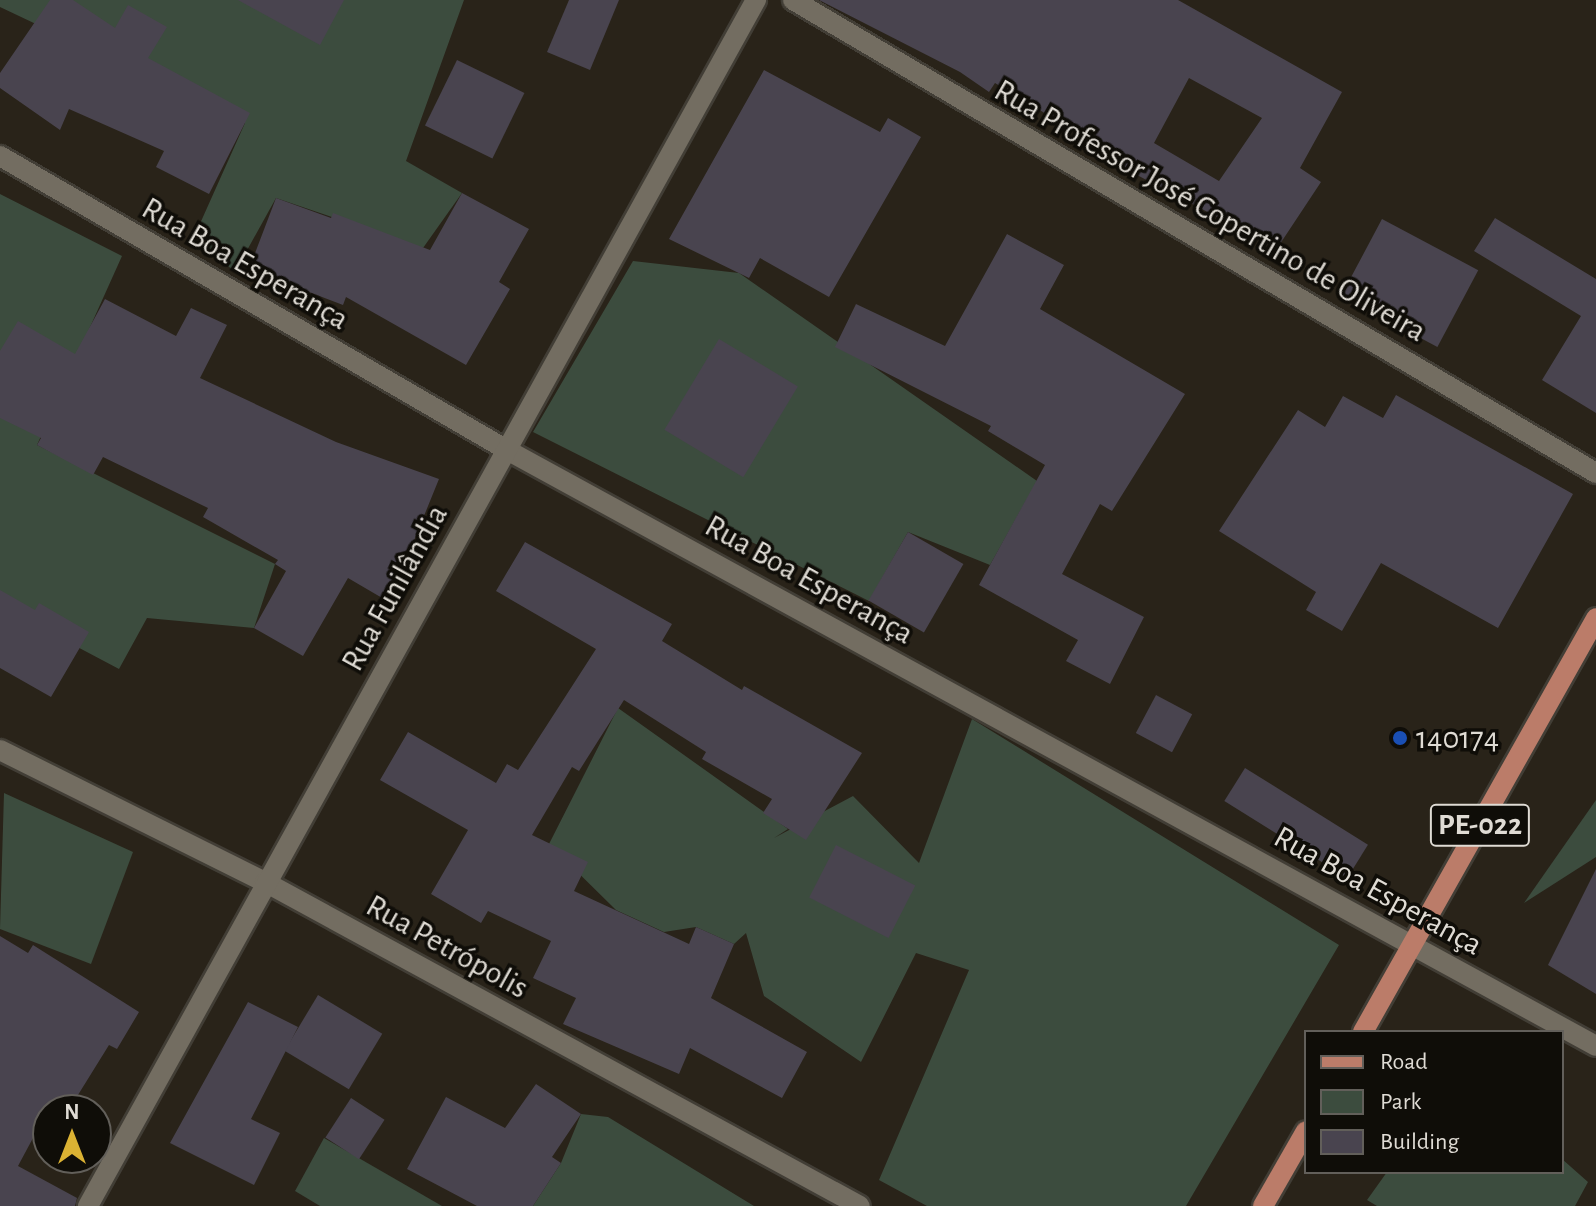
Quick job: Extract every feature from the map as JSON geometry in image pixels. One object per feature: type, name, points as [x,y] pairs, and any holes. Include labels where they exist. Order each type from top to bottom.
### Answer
[{"type":"main road","name":"PE-022","points":[[1364,1030],[1596,618]]},
{"type":"main road","points":[[1263,1206],[1304,1134]]},
{"type":"street","name":"Rua Funilândia","points":[[88,1206],[756,0]]},
{"type":"street","name":"Rua Professor José Copertino de Oliveira","points":[[793,0],[1596,473]]},
{"type":"street","name":"Rua Boa Esperança","points":[[0,156],[507,450],[1596,1046]]},
{"type":"street","name":"Rua Petrópolis","points":[[0,750],[265,882],[860,1206]]},
{"type":"green space","points":[[0,0],[464,0],[406,161],[462,193],[423,248],[276,198],[235,272],[194,237],[245,123],[0,7]]},
{"type":"green space","points":[[0,194],[122,256],[37,445],[275,564],[254,628],[147,618],[119,669],[0,606]]},
{"type":"green space","points":[[633,261],[739,273],[1037,481],[990,565],[908,532],[869,601],[533,432]]},
{"type":"green space","points":[[618,708],[788,829],[774,838],[853,796],[919,863],[972,719],[1339,945],[1186,1206],[927,1206],[879,1180],[969,970],[916,953],[861,1062],[764,996],[746,933],[734,944],[696,927],[664,932],[616,910],[549,844]]},
{"type":"green space","points":[[4,793],[133,852],[91,964],[0,929]]},
{"type":"green space","points":[[1596,800],[1596,857],[1524,903]]},
{"type":"green space","points":[[581,1114],[608,1117],[754,1206],[533,1206],[561,1163]]},
{"type":"green space","points":[[324,1138],[442,1206],[320,1206],[295,1191]]},
{"type":"green space","points":[[1564,1161],[1588,1182],[1575,1206],[1377,1206],[1367,1200],[1386,1174],[1564,1174]]},
{"type":"building","points":[[50,0],[73,0],[115,28],[128,5],[167,27],[148,58],[250,113],[209,194],[156,167],[164,151],[69,109],[60,130],[0,88],[0,73]]},
{"type":"building","points":[[238,0],[344,0],[320,45]]},
{"type":"building","points":[[569,0],[619,0],[590,70],[547,52]]},
{"type":"building","points":[[819,0],[1178,0],[1342,92],[1300,168],[1321,182],[1276,250],[1222,212],[1219,218],[1095,153],[1099,146],[995,83],[989,92],[960,72]],"holes":[[[1189,78],[1262,118],[1219,181],[1154,143]]]},
{"type":"building","points":[[457,60],[524,93],[492,158],[425,126]]},
{"type":"building","points":[[764,70],[880,132],[888,118],[921,137],[829,297],[760,258],[749,278],[669,239]]},
{"type":"building","points":[[462,193],[529,229],[499,282],[510,289],[466,365],[346,297],[343,305],[249,269],[276,198],[331,218],[333,213],[430,250]]},
{"type":"building","points":[[1495,218],[1596,279],[1596,413],[1542,380],[1581,316],[1474,251]]},
{"type":"building","points":[[1382,219],[1478,270],[1437,347],[1341,296]]},
{"type":"building","points":[[1007,234],[1064,265],[1040,309],[1185,394],[1112,511],[1100,504],[1062,574],[1144,617],[1110,684],[1066,661],[1078,640],[979,585],[1045,465],[988,431],[991,426],[835,347],[856,304],[945,346]]},
{"type":"building","points":[[105,299],[176,336],[191,308],[227,325],[200,378],[336,442],[439,479],[389,602],[348,578],[303,656],[254,628],[286,571],[275,564],[278,560],[203,517],[208,508],[103,457],[93,475],[37,445],[41,438],[0,418],[0,351],[18,321],[75,354]]},
{"type":"building","points":[[719,339],[798,386],[743,477],[664,430]]},
{"type":"building","points":[[1396,395],[1573,494],[1498,628],[1381,563],[1342,631],[1306,610],[1316,592],[1219,531],[1298,410],[1325,427],[1343,396],[1383,418]]},
{"type":"building","points":[[908,532],[963,564],[924,632],[868,600]]},
{"type":"building","points":[[525,542],[672,624],[662,641],[742,690],[744,686],[862,753],[806,840],[763,813],[772,799],[702,759],[706,752],[624,700],[579,771],[572,767],[532,835],[588,862],[574,891],[689,944],[696,927],[734,944],[711,998],[807,1052],[782,1098],[690,1048],[679,1074],[563,1024],[576,998],[533,978],[551,941],[488,911],[481,923],[431,894],[468,830],[380,780],[408,732],[496,783],[507,764],[518,770],[596,649],[496,591]]},
{"type":"building","points":[[0,590],[35,610],[39,603],[89,632],[51,697],[0,668]]},
{"type":"building","points":[[1156,695],[1192,714],[1172,752],[1136,733]]},
{"type":"building","points":[[1245,768],[1368,845],[1347,878],[1224,801]]},
{"type":"building","points":[[836,845],[915,885],[889,938],[809,898]]},
{"type":"building","points":[[1596,869],[1596,994],[1548,965]]},
{"type":"building","points":[[0,936],[28,953],[33,945],[139,1012],[117,1049],[109,1045],[79,1094],[32,1094],[32,1140],[18,1166],[77,1198],[75,1206],[0,1206]]},
{"type":"building","points":[[318,995],[382,1034],[349,1089],[285,1051]]},
{"type":"building","points":[[248,1002],[298,1027],[251,1119],[280,1133],[254,1185],[170,1143]]},
{"type":"building","points":[[536,1084],[581,1114],[552,1157],[561,1163],[533,1206],[477,1206],[407,1169],[446,1097],[505,1128]]},
{"type":"building","points":[[351,1098],[385,1120],[359,1159],[325,1137]]},
{"type":"place","name":"140174","points":[[1400,738]]}]
